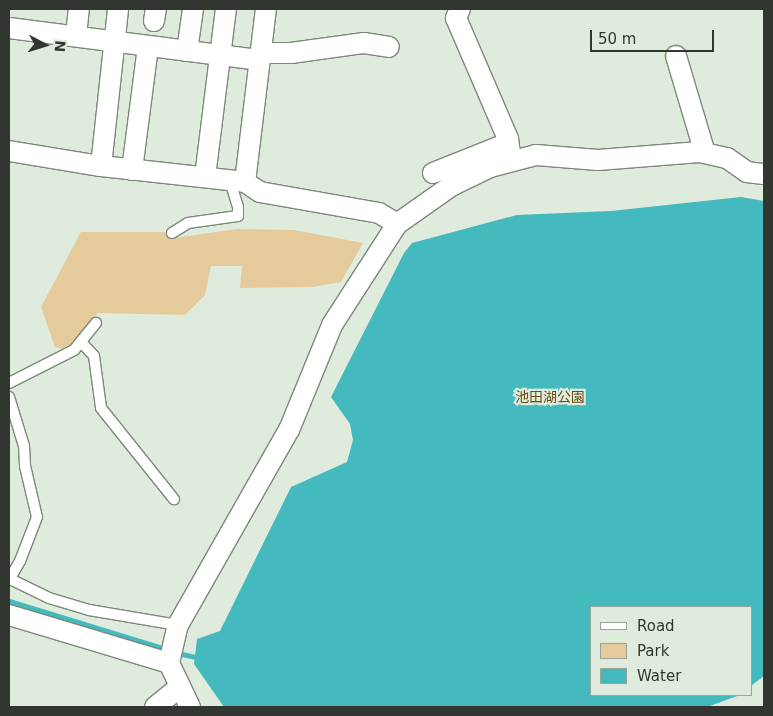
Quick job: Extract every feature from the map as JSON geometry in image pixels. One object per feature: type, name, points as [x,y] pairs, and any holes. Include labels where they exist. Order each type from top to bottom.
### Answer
[{"type":"street","points":[[76,36],[80,9]]},
{"type":"street","points":[[101,166],[118,9]]},
{"type":"street","points":[[187,51],[192,9]]},
{"type":"street","points":[[205,177],[226,9]]},
{"type":"street","points":[[237,181],[260,57],[266,9]]},
{"type":"street","points":[[460,9],[456,18],[510,152]]},
{"type":"street","points":[[9,28],[221,55],[260,57],[364,43],[389,47]]},
{"type":"street","points":[[132,170],[148,46]]},
{"type":"street","points":[[676,56],[705,153]]},
{"type":"street","points":[[9,151],[101,166],[237,181],[260,192],[379,212],[397,224]]},
{"type":"street","points":[[190,707],[180,687],[173,646],[289,430],[332,325],[397,224],[452,186],[490,167],[510,152]]},
{"type":"street","points":[[433,173],[510,152],[598,160],[705,153],[727,158],[747,172],[764,174]]},
{"type":"street","points":[[9,615],[173,646]]},
{"type":"street","points":[[155,707],[180,687]]},
{"type":"lane","points":[[172,233],[188,223],[238,216],[237,181]]},
{"type":"lane","points":[[9,383],[74,350],[96,323]]},
{"type":"lane","points":[[81,342],[94,356],[101,408],[174,499]]},
{"type":"lane","points":[[9,397],[24,446],[25,466],[37,517],[20,561],[9,579],[49,598],[89,610],[173,646]]},
{"type":"green space","points":[[237,229],[294,230],[363,243],[341,282],[313,287],[240,288],[242,266],[211,266],[205,295],[185,315],[98,313],[67,350],[55,347],[41,307],[81,232],[169,232],[174,238]]},
{"type":"water","name":"池田湖公園","points":[[741,197],[764,201],[764,676],[753,684],[753,606],[590,606],[590,696],[737,696],[707,707],[224,707],[194,664],[197,639],[220,631],[291,487],[347,462],[353,440],[350,424],[331,397],[404,253],[412,243],[517,215],[611,211]]},
{"type":"waterway","points":[[9,601],[169,650]]},
{"type":"waterway","points":[[177,653],[200,658]]}]
